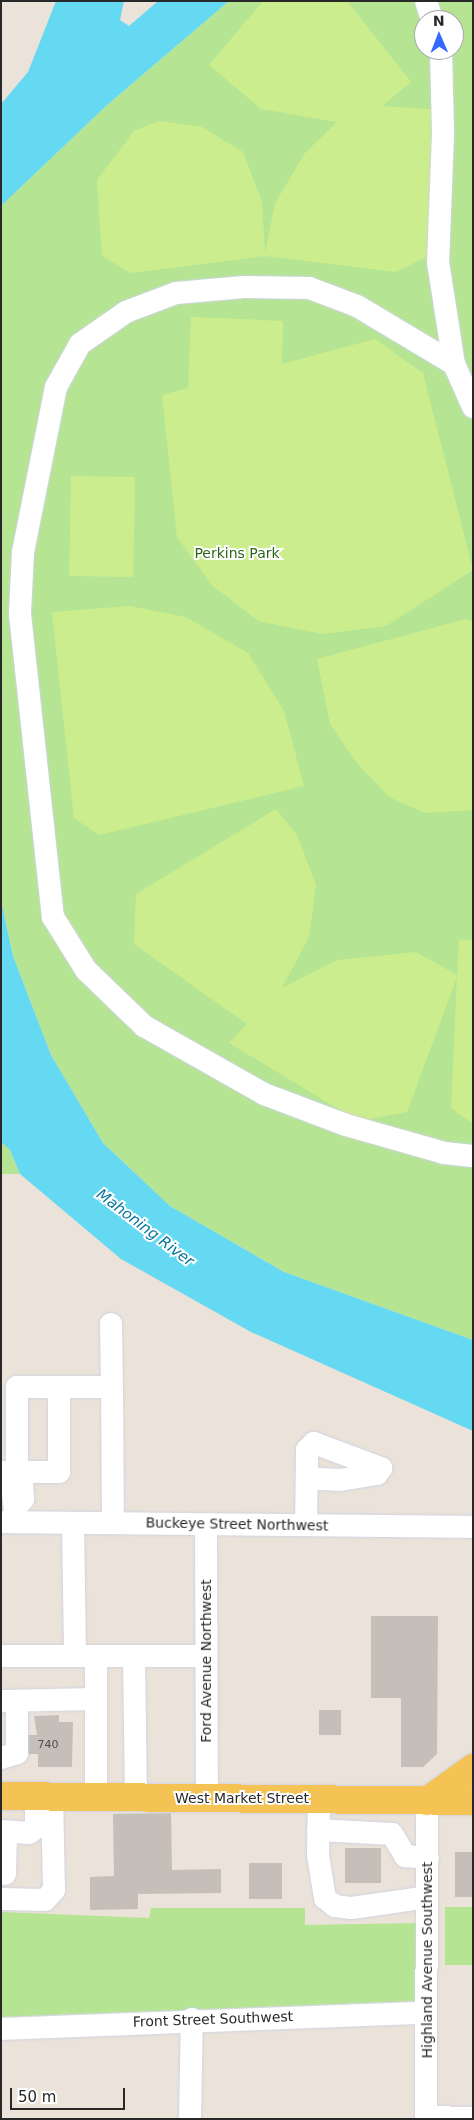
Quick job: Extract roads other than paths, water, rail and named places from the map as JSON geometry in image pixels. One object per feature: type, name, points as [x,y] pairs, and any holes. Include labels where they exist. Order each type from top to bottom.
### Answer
[{"type":"main road","points":[[427,1801],[473,1768]]},
{"type":"main road","name":"West Market Street","points":[[1,1796],[473,1800]]},
{"type":"street","points":[[441,60],[443,134],[438,262],[454,364],[473,407]]},
{"type":"street","points":[[454,364],[357,306],[309,288],[244,287],[176,294],[126,312],[80,344],[56,387],[23,552],[20,614],[53,917],[86,970],[144,1026],[264,1094],[346,1125],[444,1153],[473,1156]]},
{"type":"street","points":[[111,1324],[113,1523]]},
{"type":"street","points":[[11,1517],[23,1499],[22,1483],[12,1474],[9,1387],[112,1387]]},
{"type":"street","points":[[12,1474],[59,1472],[58,1387]]},
{"type":"street","points":[[306,1525],[307,1478]]},
{"type":"street","name":"Buckeye Street Northwest","points":[[11,1517],[73,1523],[473,1527]]},
{"type":"street","points":[[73,1523],[86,1656],[96,1699],[96,1796]]},
{"type":"street","name":"Ford Avenue Northwest","points":[[206,1524],[207,1798]]},
{"type":"street","points":[[1,1656],[206,1656]]},
{"type":"street","points":[[134,1656],[136,1797]]},
{"type":"street","points":[[1,1758],[17,1753],[9,1701],[96,1699]]},
{"type":"street","points":[[44,1796],[36,1828],[29,1833],[3,1833],[3,1883],[42,1891],[48,1883],[52,1848]]},
{"type":"street","points":[[1,1899],[45,1900],[54,1890],[57,1862],[52,1848],[44,1796]]},
{"type":"street","points":[[318,1798],[320,1880],[325,1898],[335,1906],[393,1904],[427,1897]]},
{"type":"street","name":"Highland Avenue Southwest","points":[[426,2118],[427,1801]]},
{"type":"street","points":[[318,1830],[392,1834],[406,1856],[428,1858]]},
{"type":"street","name":"Front Street Southwest","points":[[1,2029],[192,2019],[426,2013]]},
{"type":"street","points":[[190,2119],[192,2019]]},
{"type":"street","points":[[426,2118],[473,2118]]},
{"type":"water","points":[[56,1],[124,1],[120,20],[129,26],[158,1],[229,1],[106,106],[1,206],[1,104],[28,72]]},
{"type":"water","name":"Mahoning River","points":[[1,900],[13,956],[51,1055],[103,1143],[170,1206],[284,1272],[473,1340],[473,1431],[251,1332],[121,1259],[20,1174],[10,1150],[1,1142]]},
{"type":"park label","name":"Perkins Park","points":[[237,553]]}]
